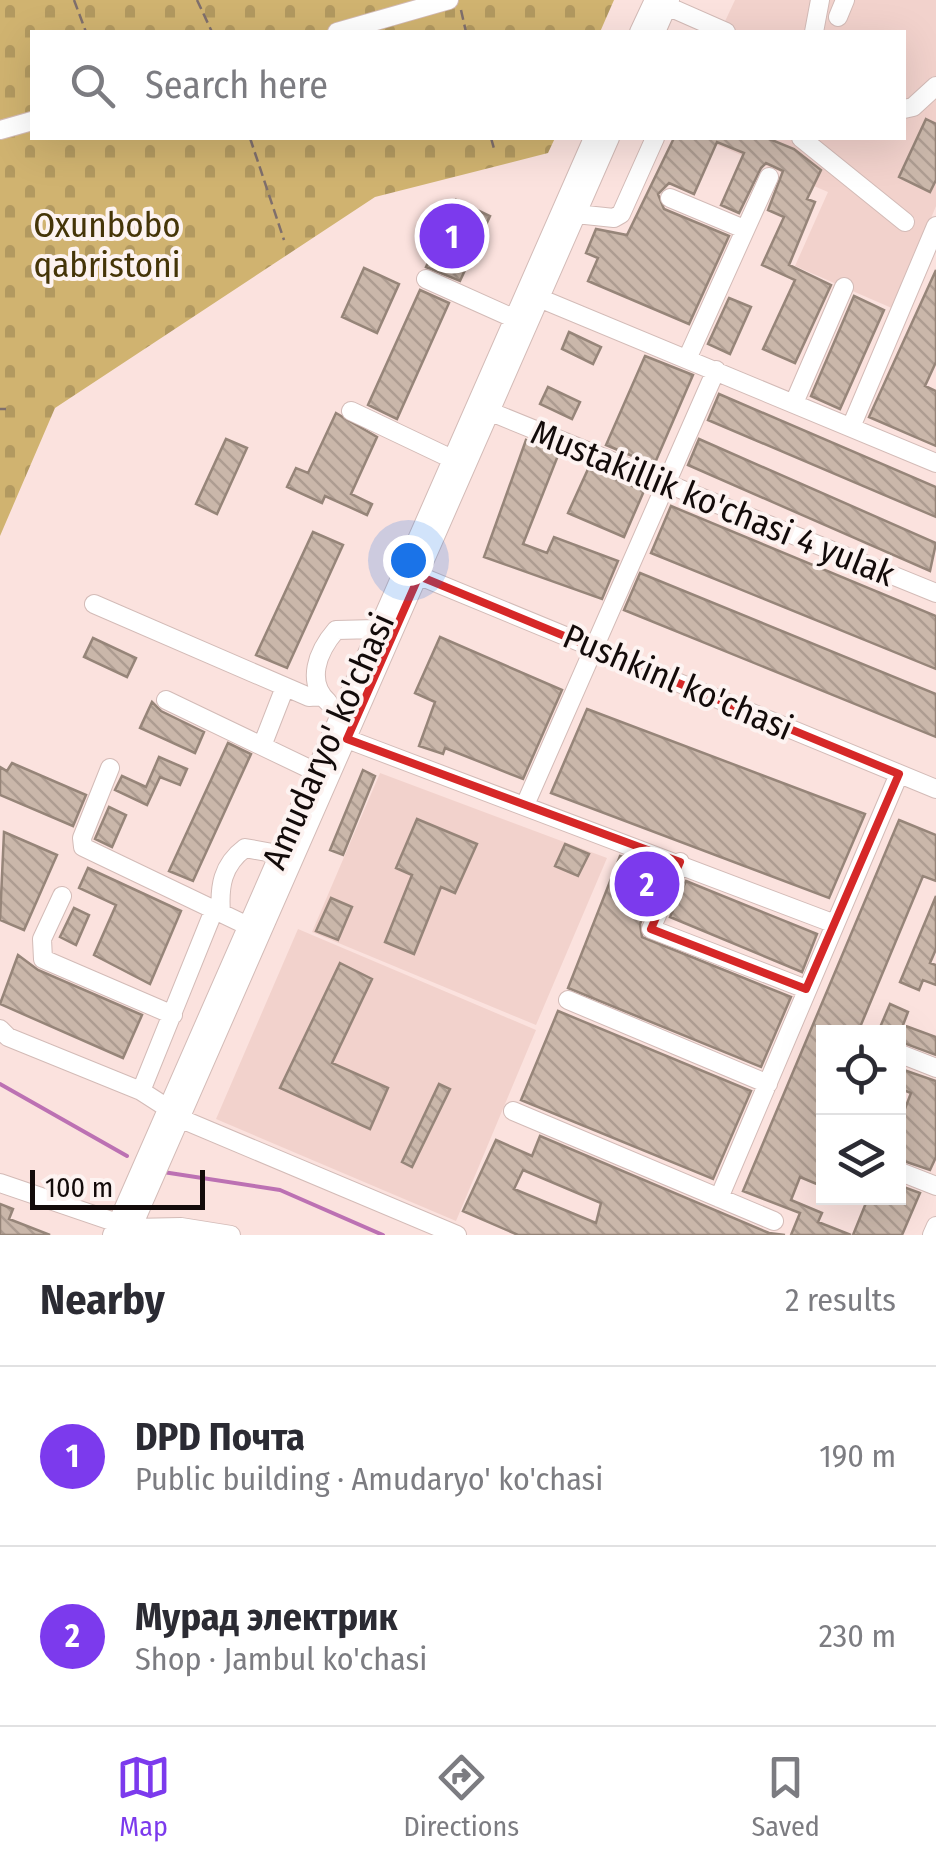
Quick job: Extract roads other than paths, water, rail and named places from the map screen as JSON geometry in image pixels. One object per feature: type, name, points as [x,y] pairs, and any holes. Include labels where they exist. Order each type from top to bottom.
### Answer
[{"type":"street","points":[[344,30],[450,0]]},
{"type":"street","points":[[814,30],[820,0]]},
{"type":"street","points":[[642,30],[664,2]]},
{"type":"street","points":[[657,30],[664,2]]},
{"type":"street","points":[[664,2],[722,30]]},
{"type":"street","points":[[906,109],[913,108],[936,86]]},
{"type":"street","points":[[0,130],[30,121]]},
{"type":"street","name":"Amudaryo' ko'chasi","points":[[122,1230],[174,1113],[278,854],[376,629],[411,572],[452,458],[592,140]]},
{"type":"street","points":[[122,1230],[168,1143],[174,1113],[348,739],[411,572],[491,412],[609,140]]},
{"type":"street","points":[[576,214],[614,218],[621,214],[654,140]]},
{"type":"street","points":[[803,140],[905,222]]},
{"type":"street","points":[[687,358],[769,176]]},
{"type":"street","points":[[670,198],[744,229]]},
{"type":"street","points":[[851,427],[936,226]]},
{"type":"street","points":[[426,280],[514,318]]},
{"type":"street","points":[[794,403],[844,287]]},
{"type":"street","points":[[539,298],[936,463]]},
{"type":"street","points":[[524,805],[716,370]]},
{"type":"street","points":[[351,411],[452,458]]},
{"type":"street","name":"Mustakillik ko'chasi 4 yulak","points":[[491,412],[936,593]]},
{"type":"street","name":"Pushkinl ko'chasi","points":[[411,572],[936,790]]},
{"type":"street","points":[[94,604],[309,697],[322,696]]},
{"type":"street","points":[[340,712],[312,681],[329,638],[336,630],[376,629]]},
{"type":"street","points":[[262,746],[285,687]]},
{"type":"street","points":[[166,700],[314,771]]},
{"type":"street","points":[[348,739],[836,924]]},
{"type":"street","points":[[110,768],[83,847],[248,926]]},
{"type":"street","points":[[719,1198],[899,774]]},
{"type":"street","points":[[141,1091],[217,912],[219,887],[232,857],[245,848],[278,854]]},
{"type":"street","points":[[680,862],[651,928],[806,989]]},
{"type":"street","points":[[62,896],[42,939],[43,959],[173,1015]]},
{"type":"street","points":[[568,1000],[768,1084]]},
{"type":"street","points":[[0,1030],[141,1091],[174,1113],[458,1235]]},
{"type":"street","points":[[906,1056],[936,1068]]},
{"type":"street","points":[[514,1112],[774,1222]]},
{"type":"street","points":[[906,1174],[936,1186]]},
{"type":"street","points":[[0,1183],[122,1230],[182,1226],[231,1235]]},
{"type":"street","points":[[932,1235],[936,1226]]},
{"type":"waterway","points":[[0,1084],[127,1156]]},
{"type":"waterway","points":[[163,1172],[280,1190],[383,1235]]},
{"type":"place","name":"DPD Почта","points":[[452,236]]},
{"type":"place","name":"Мурад электрик","points":[[647,884]]},
{"type":"park label","name":"Oxunbobo qabristoni","points":[[107,245]]}]
